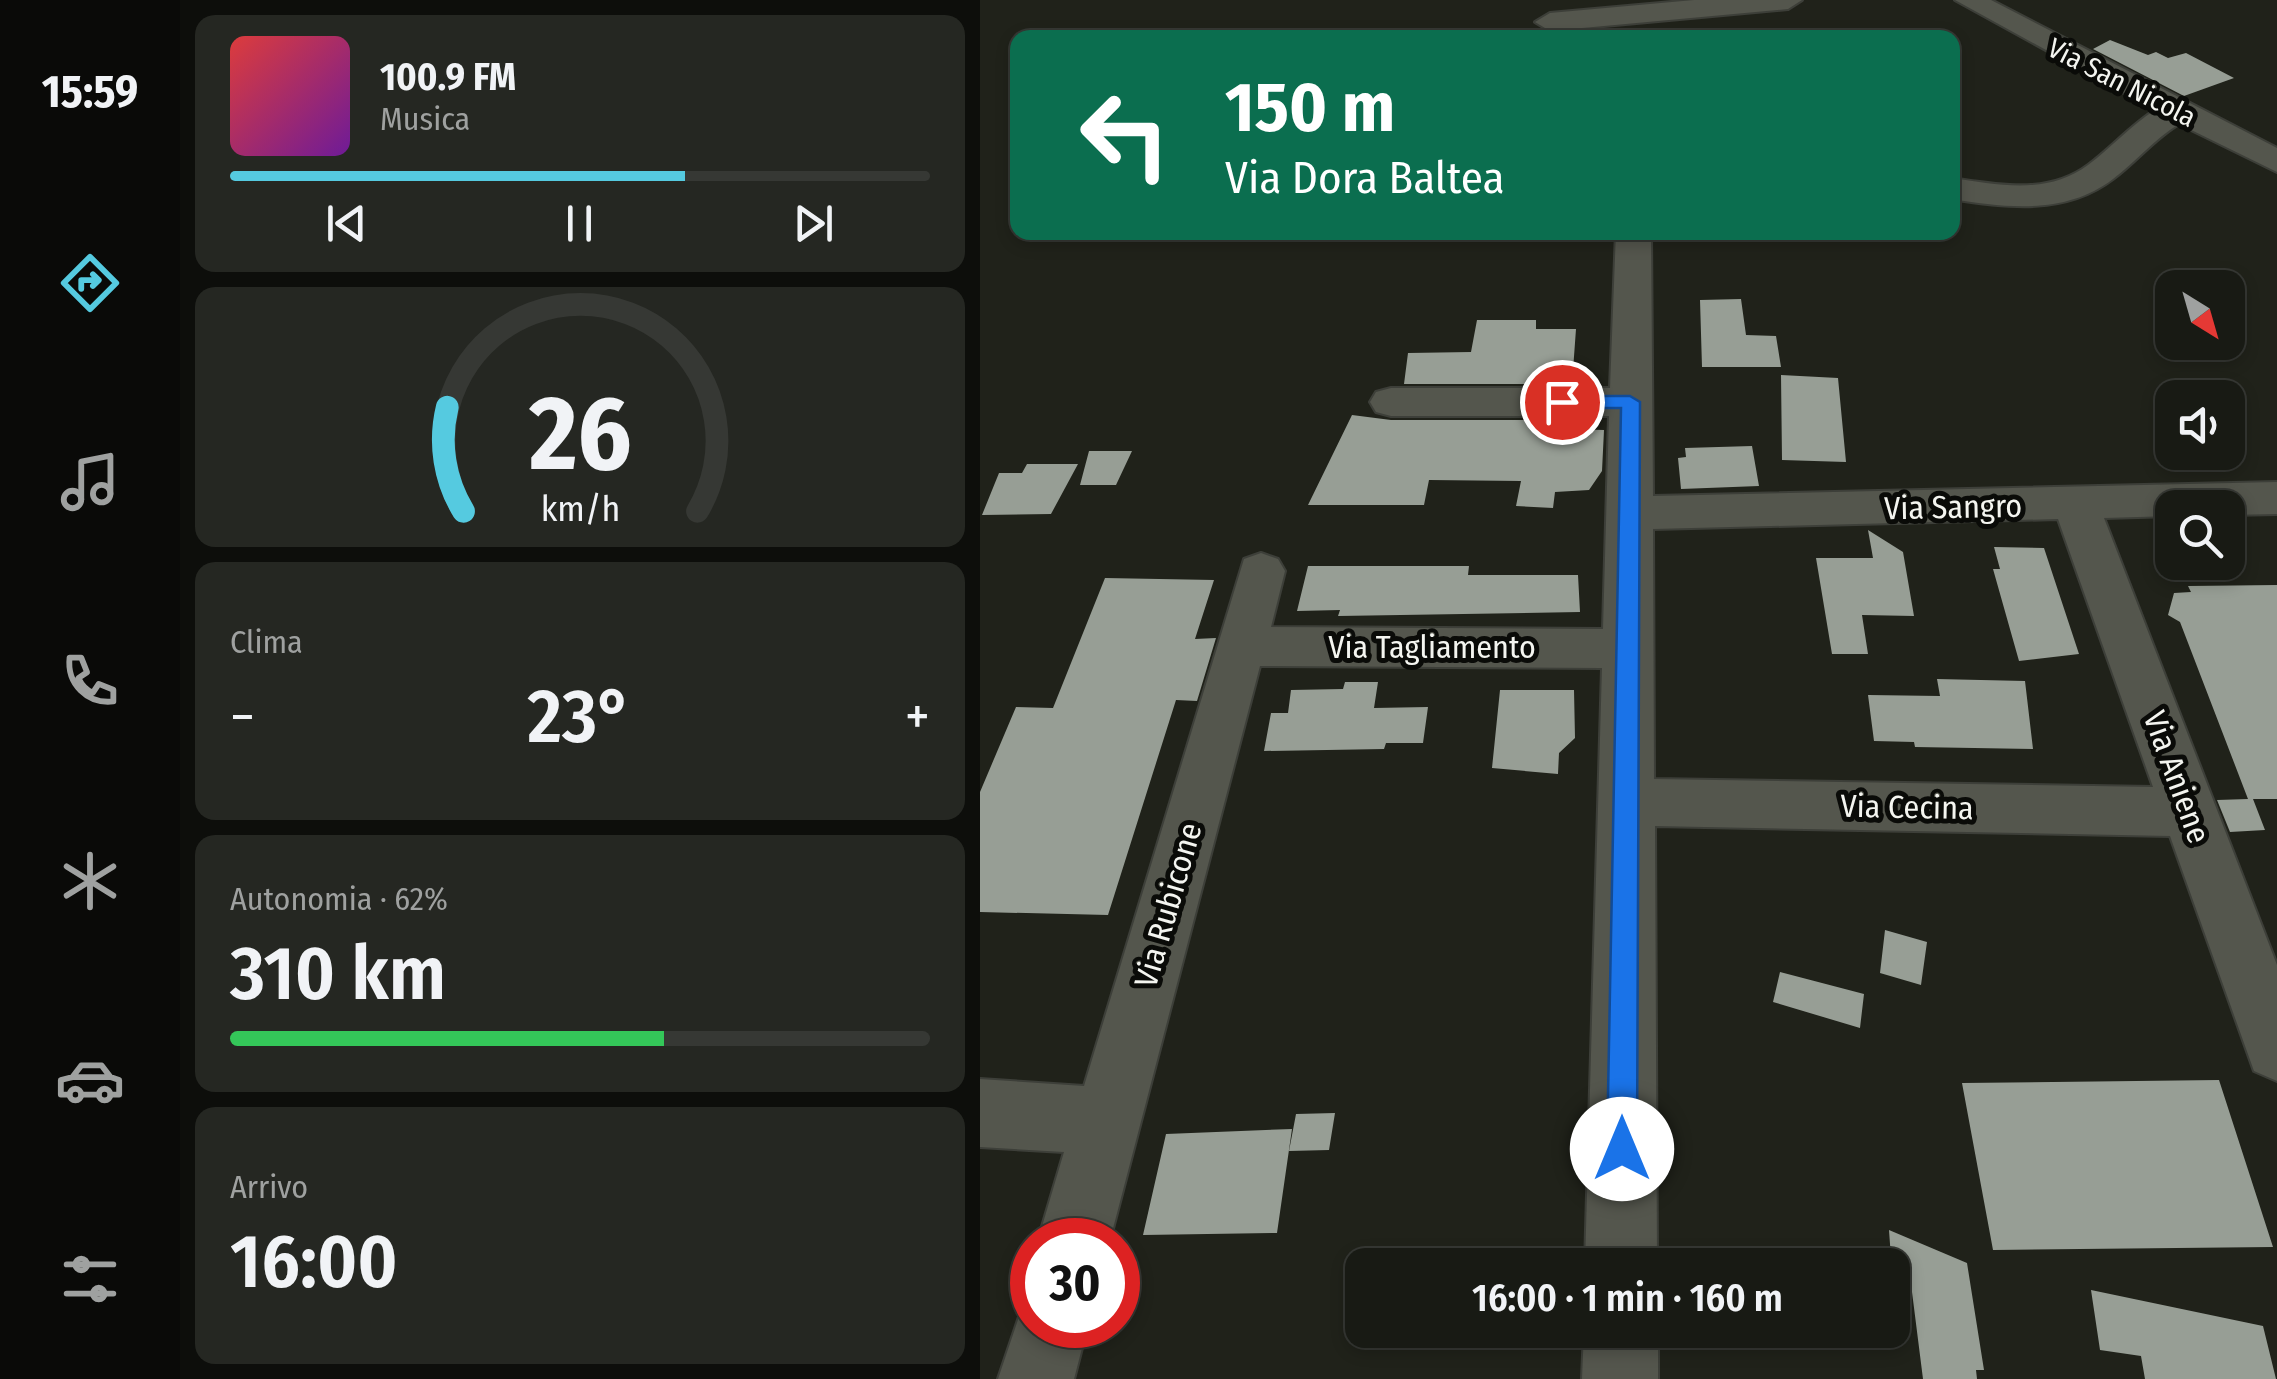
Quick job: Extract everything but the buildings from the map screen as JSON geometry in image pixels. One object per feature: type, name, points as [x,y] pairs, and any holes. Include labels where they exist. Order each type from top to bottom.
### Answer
[{"type":"street","points":[[1550,22],[1788,0]]},
{"type":"street","name":"Via San Nicola","points":[[1968,0],[2277,162]]},
{"type":"street","points":[[1960,189],[2023,195],[2086,182],[2134,138],[2180,110]]},
{"type":"street","points":[[1621,1248],[1625,649],[1633,240]]},
{"type":"street","points":[[1390,402],[1630,402]]},
{"type":"street","name":"Via Sangro","points":[[1628,513],[2277,498]]},
{"type":"street","name":"Via Aniene","points":[[2076,504],[2277,1049]]},
{"type":"street","name":"Via Rubicone","points":[[1080,1218],[1261,570]]},
{"type":"street","name":"Via Tagliamento","points":[[1240,646],[1625,649]]},
{"type":"street","name":"Via Cecina","points":[[1624,802],[2190,812]]},
{"type":"street","points":[[980,1114],[1108,1121]]},
{"type":"street","points":[[1036,1379],[1045,1348]]},
{"type":"street","points":[[1620,1348],[1620,1379]]},
{"type":"route","points":[[1562,402],[1630,402],[1622,1149]]}]
